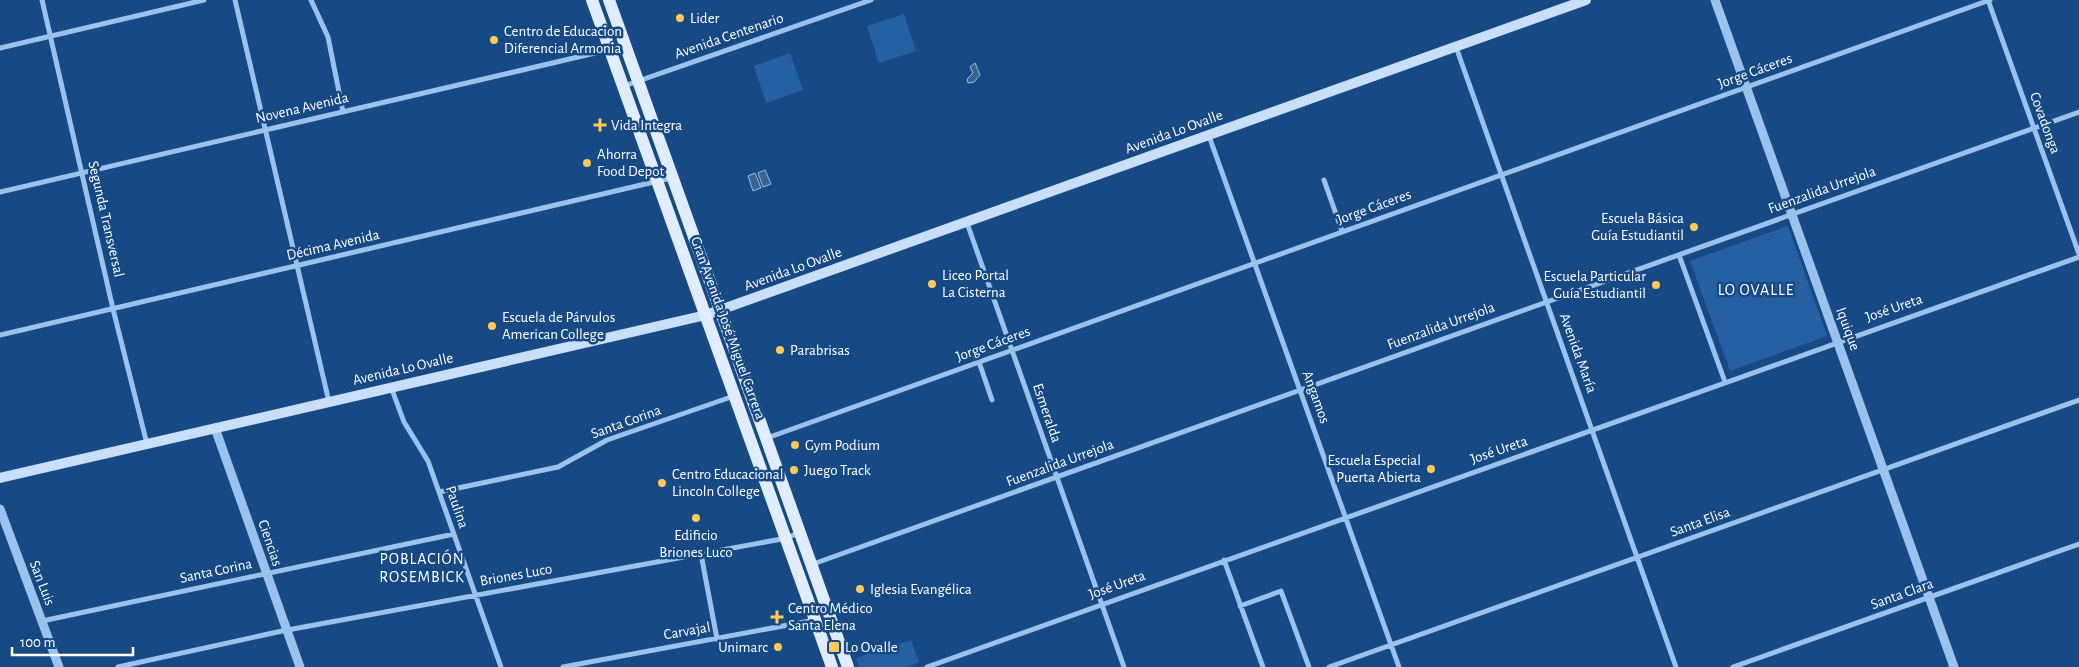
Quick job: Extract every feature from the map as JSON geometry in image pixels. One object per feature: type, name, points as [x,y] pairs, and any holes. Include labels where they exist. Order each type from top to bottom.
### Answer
[{"type":"main road","name":"Gran Avenida José Miguel Carrera","points":[[592,0],[832,667]]},
{"type":"main road","name":"Gran Avenida José Miguel Carrera","points":[[609,0],[848,667]]},
{"type":"main road","name":"Avenida Lo Ovalle","points":[[0,478],[706,315],[1456,47],[1572,3],[1586,0]]},
{"type":"main road","points":[[748,430],[755,436],[766,438]]},
{"type":"street","name":"Segunda Transversal","points":[[42,0],[113,309],[147,444]]},
{"type":"street","points":[[0,48],[204,0]]},
{"type":"street","points":[[235,0],[329,402]]},
{"type":"street","points":[[311,0],[328,37],[344,112]]},
{"type":"street","name":"Avenida Centenario","points":[[623,86],[871,0]]},
{"type":"street","name":"Iquique","points":[[1716,0],[1954,667]]},
{"type":"street","name":"Jorge Cáceres","points":[[766,438],[1989,0]]},
{"type":"street","name":"Covadonga","points":[[1989,0],[2079,255]]},
{"type":"street","name":"Avenida María","points":[[1456,47],[1676,667]]},
{"type":"street","name":"Novena Avenida","points":[[0,192],[610,50]]},
{"type":"street","name":"Fuenzalida Urrejola","points":[[811,564],[2079,112]]},
{"type":"street","name":"Angamos","points":[[1208,136],[1301,390],[1399,667]]},
{"type":"street","name":"Décima Avenida","points":[[0,336],[672,178]]},
{"type":"street","points":[[1324,180],[1342,232]]},
{"type":"street","name":"Esmeralda","points":[[967,223],[1124,667]]},
{"type":"street","points":[[1679,255],[1725,382]]},
{"type":"street","name":"José Ureta","points":[[927,667],[2079,255]]},
{"type":"street","points":[[979,362],[992,400]]},
{"type":"street","name":"Paulina","points":[[392,387],[404,422],[426,456],[501,667]]},
{"type":"street","name":"Santa Corina","points":[[440,492],[558,467],[607,440],[736,396]]},
{"type":"street","name":"Santa Elisa","points":[[1329,667],[2079,400]]},
{"type":"street","name":"Ciencias","points":[[215,428],[300,667]]},
{"type":"street","name":"San Luis","points":[[0,509],[59,667]]},
{"type":"street","name":"Briones Luco","points":[[118,667],[287,631],[787,538],[800,531]]},
{"type":"street","name":"Santa Corina","points":[[42,621],[454,534]]},
{"type":"street","name":"Santa Clara","points":[[1733,667],[2079,544]]},
{"type":"street","points":[[701,554],[717,639]]},
{"type":"street","points":[[1224,560],[1263,667]]},
{"type":"street","points":[[1240,606],[1281,591],[1309,667]]},
{"type":"street","name":"Carvajal","points":[[563,667],[816,620]]},
{"type":"shaded area","points":[[904,14],[916,51],[879,63],[867,26]]},
{"type":"shaded area","points":[[790,53],[803,90],[766,103],[754,66]]},
{"type":"shaded area","points":[[975,63],[980,75],[974,82],[968,83],[967,79],[973,73],[970,67]]},
{"type":"shaded area","points":[[765,170],[771,184],[763,187],[758,173]]},
{"type":"shaded area","points":[[755,173],[761,188],[753,191],[748,176]]},
{"type":"shaded area","points":[[1788,226],[1827,336],[1730,371],[1690,261]]},
{"type":"shaded area","points":[[911,640],[919,662],[907,667],[859,667],[856,658]]},
{"type":"place","name":"Lider","points":[[680,18]]},
{"type":"place","name":"Centro de Educacion Diferencial Armonia","points":[[494,40]]},
{"type":"place","name":"Vida Integra","points":[[600,125]]},
{"type":"place","name":"Ahorra Food Depot","points":[[587,163]]},
{"type":"place","name":"Escuela Básica Guía Estudiantil","points":[[1694,227]]},
{"type":"place","name":"Liceo Portal La Cisterna","points":[[932,284]]},
{"type":"place","name":"Escuela Particular Guía Estudiantil","points":[[1656,285]]},
{"type":"place","name":"Escuela de Párvulos American College","points":[[492,326]]},
{"type":"place","name":"Parabrisas","points":[[780,350]]},
{"type":"place","name":"Gym Podium","points":[[795,445]]},
{"type":"place","name":"Escuela Especial Puerta Abierta","points":[[1431,469]]},
{"type":"place","name":"Juego Track","points":[[794,470]]},
{"type":"place","name":"Centro Educacional Lincoln College","points":[[662,483]]},
{"type":"place","name":"Edificio Briones Luco","points":[[696,518]]},
{"type":"place","name":"Iglesia Evangélica","points":[[860,589]]},
{"type":"place","name":"Centro Médico Santa Elena","points":[[777,617]]},
{"type":"place","name":"Unimarc","points":[[778,647]]},
{"type":"place","name":"Lo Ovalle","points":[[834,647]]},
{"type":"district","name":"LO OVALLE","points":[[1756,290]]},
{"type":"district","name":"POBLACIÓN ROSEMBICK","points":[[422,568]]}]
